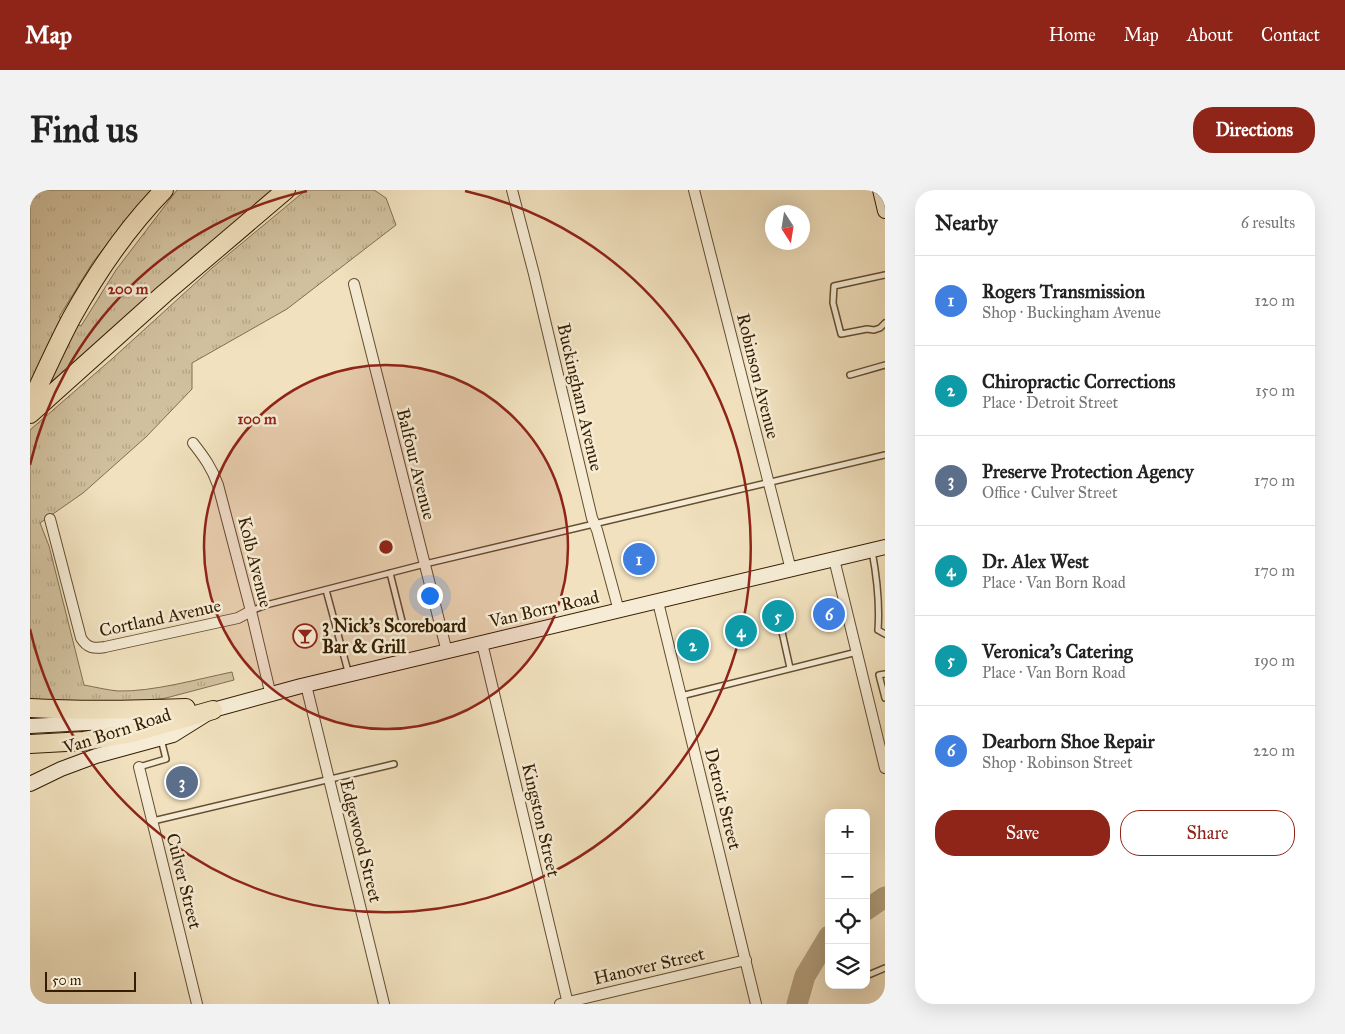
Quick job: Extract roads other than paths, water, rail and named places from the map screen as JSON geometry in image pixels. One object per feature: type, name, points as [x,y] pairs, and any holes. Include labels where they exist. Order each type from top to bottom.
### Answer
[{"type":"highway","points":[[30,404],[72,317],[101,270],[128,233],[164,190]]},
{"type":"highway","points":[[30,414],[165,293],[286,190]]},
{"type":"highway","points":[[30,708],[99,710],[186,708]]},
{"type":"highway","points":[[30,744],[84,741],[132,732],[213,710]]},
{"type":"main road","points":[[880,190],[885,211]]},
{"type":"main road","name":"Van Born Road","points":[[30,726],[106,722],[186,708],[213,710],[271,696],[306,685],[879,549]]},
{"type":"main road","name":"Van Born Road","points":[[30,784],[61,769],[96,756],[173,735],[213,710]]},
{"type":"street","name":"Buckingham Avenue","points":[[512,190],[592,518],[619,611]]},
{"type":"street","name":"Robinson Avenue","points":[[694,190],[791,570]]},
{"type":"street","name":"Balfour Avenue","points":[[354,284],[447,652]]},
{"type":"street","name":"Kolb Avenue","points":[[193,443],[214,471],[271,696]]},
{"type":"street","name":"Cortland Avenue","points":[[50,519],[81,638],[88,647],[96,649],[238,618],[251,611]]},
{"type":"street","points":[[834,559],[885,768]]},
{"type":"street","name":"Detroit Street","points":[[658,602],[756,1004]]},
{"type":"street","name":"Kingston Street","points":[[482,644],[565,1003]]},
{"type":"street","name":"Edgewood Street","points":[[306,685],[384,1004]]},
{"type":"street","name":"Culver Street","points":[[139,766],[197,1004]]},
{"type":"street","name":"Hanover Street","points":[[565,1003],[746,960]]},
{"type":"lane","points":[[885,275],[834,286],[832,303],[841,334],[867,329],[874,330],[880,328],[885,323]]},
{"type":"lane","points":[[850,375],[885,365]]},
{"type":"lane","points":[[251,611],[266,605],[425,564],[885,455]]},
{"type":"lane","points":[[879,549],[878,585],[882,604],[878,630],[885,634]]},
{"type":"lane","points":[[390,573],[402,621]]},
{"type":"lane","points":[[878,585],[885,583]]},
{"type":"lane","points":[[326,590],[349,675]]},
{"type":"lane","points":[[782,632],[790,668]]},
{"type":"lane","points":[[680,696],[857,652]]},
{"type":"lane","points":[[885,674],[879,676],[885,698]]},
{"type":"lane","points":[[139,766],[166,759],[161,739]]},
{"type":"lane","points":[[152,822],[394,764]]},
{"type":"lane","points":[[870,974],[885,968]]},
{"type":"waterway","points":[[870,907],[885,897]]},
{"type":"waterway","points":[[797,1004],[805,976],[825,943]]},
{"type":"place","name":"Rogers Transmission","points":[[639,559]]},
{"type":"place","name":"Dearborn Shoe Repair","points":[[829,614]]},
{"type":"place","name":"Veronica's Catering","points":[[778,616]]},
{"type":"place","name":"Dr. Alex West","points":[[741,631]]},
{"type":"place","name":"3 Nick's Scoreboard Bar & Grill","points":[[305,636]]},
{"type":"place","name":"Chiropractic Corrections","points":[[693,645]]},
{"type":"place","name":"Preserve Protection Agency","points":[[182,782]]}]
